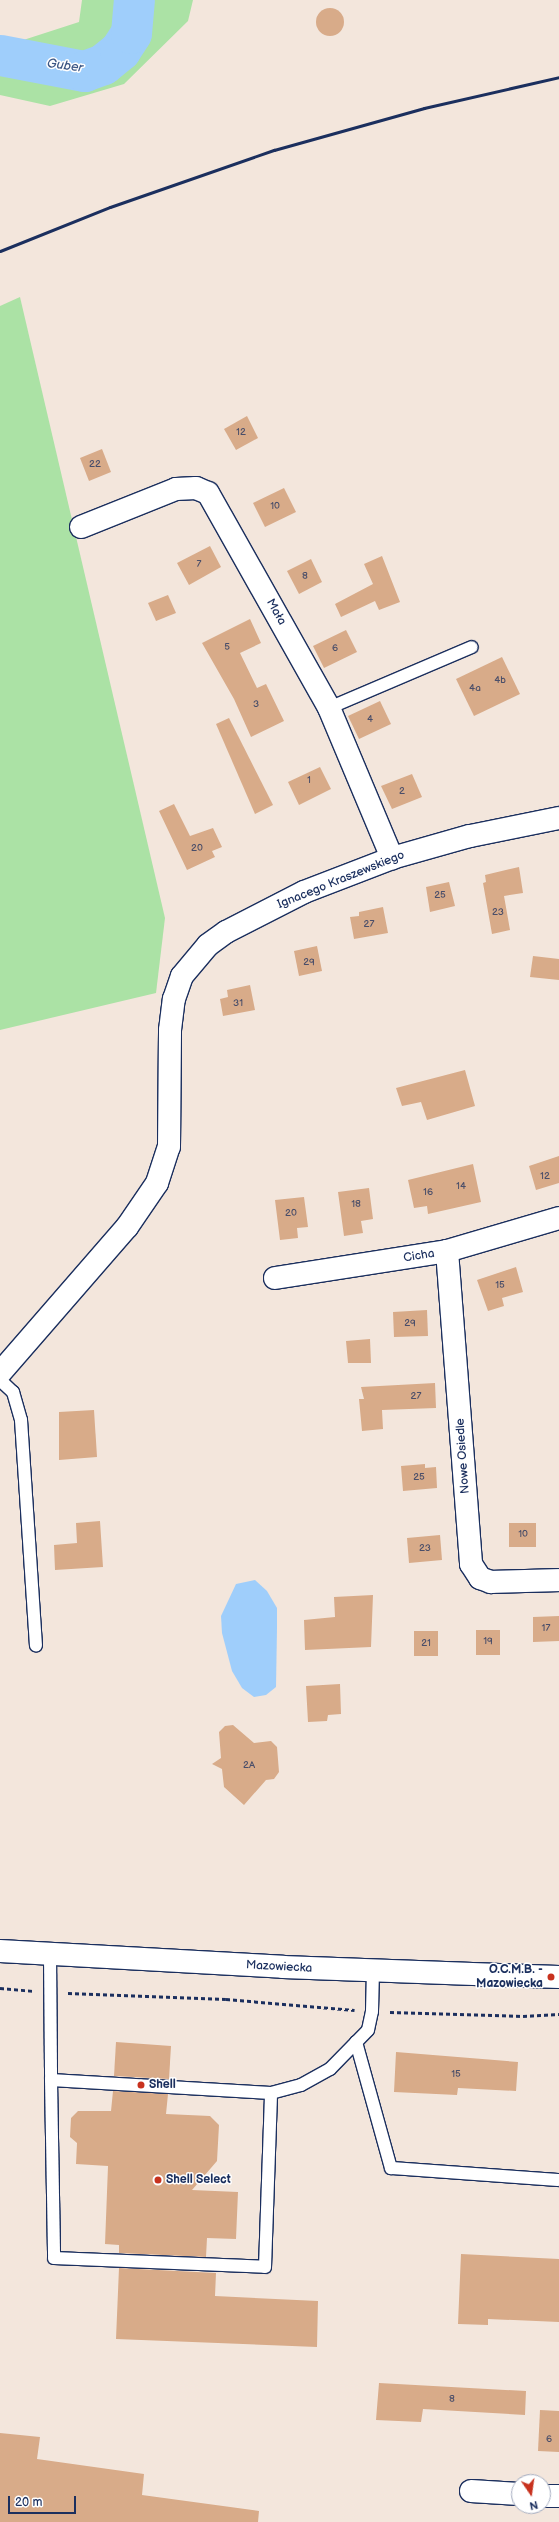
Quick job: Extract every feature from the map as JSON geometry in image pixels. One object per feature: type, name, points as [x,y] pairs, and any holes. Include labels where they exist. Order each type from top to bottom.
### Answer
[{"type":"street","name":"Mała","points":[[81,527],[176,489],[196,488],[208,493],[329,708],[392,858]]},
{"type":"street","name":"Ignacego Kraszewskiego","points":[[0,1373],[127,1228],[157,1183],[169,1147],[172,1013],[182,976],[203,950],[226,932],[304,892],[392,858],[470,836],[559,818]]},
{"type":"street","name":"Cicha","points":[[275,1278],[447,1252],[559,1218]]},
{"type":"street","name":"Nowe Osiedle","points":[[447,1252],[471,1564],[480,1578],[491,1582],[559,1580]]},
{"type":"street","name":"Mazowiecka","points":[[0,1951],[50,1955],[373,1971],[559,1977]]},
{"type":"street","points":[[471,2492],[511,2494]]},
{"type":"lane","points":[[329,708],[472,647]]},
{"type":"lane","points":[[0,1380],[13,1392],[21,1420],[36,1646]]},
{"type":"lane","points":[[50,1955],[54,2258],[266,2267],[271,2093]]},
{"type":"lane","points":[[51,2080],[271,2093],[301,2085],[330,2069],[368,2030],[372,2011],[373,1971]]},
{"type":"lane","points":[[356,2042],[391,2168],[559,2180]]},
{"type":"path","points":[[0,1988],[50,1992],[226,1999],[372,2011],[523,2016],[559,2014]]},
{"type":"green space","points":[[82,0],[193,0],[188,21],[124,84],[50,106],[0,95],[0,40],[11,44],[79,22]]},
{"type":"green space","points":[[20,297],[165,918],[156,993],[0,1030],[0,306]]},
{"type":"water","points":[[255,1580],[267,1591],[277,1608],[277,1628],[276,1687],[266,1695],[254,1697],[242,1688],[232,1671],[222,1633],[221,1616],[236,1584]]},
{"type":"building","points":[[330,8],[340,12],[344,22],[340,32],[330,36],[320,32],[316,22],[320,12]]},
{"type":"building","points":[[247,416],[258,438],[236,450],[224,429]]},
{"type":"building","points":[[102,449],[111,472],[89,481],[80,458]]},
{"type":"building","points":[[284,488],[296,512],[265,527],[253,503]]},
{"type":"building","points":[[210,546],[221,567],[189,585],[177,563]]},
{"type":"building","points":[[382,556],[400,602],[379,610],[375,601],[341,617],[335,604],[373,584],[364,564]]},
{"type":"building","points":[[311,559],[322,582],[299,594],[287,571]]},
{"type":"building","points":[[168,595],[176,613],[156,621],[148,603]]},
{"type":"building","points":[[250,619],[261,643],[240,653],[257,688],[266,684],[284,721],[251,737],[234,699],[202,643]]},
{"type":"building","points":[[346,630],[357,652],[324,668],[313,646]]},
{"type":"building","points":[[502,657],[520,694],[474,716],[456,679]]},
{"type":"building","points":[[380,701],[391,724],[359,739],[348,716]]},
{"type":"building","points":[[229,718],[273,805],[255,814],[216,724]]},
{"type":"building","points":[[320,767],[331,789],[299,805],[288,782]]},
{"type":"building","points":[[412,774],[422,797],[392,809],[381,786]]},
{"type":"building","points":[[174,804],[190,836],[213,828],[222,847],[212,851],[215,857],[187,870],[159,811]]},
{"type":"building","points":[[519,867],[523,893],[504,896],[510,930],[492,934],[483,883],[486,882],[485,875]]},
{"type":"building","points":[[449,882],[455,906],[430,912],[426,887]]},
{"type":"building","points":[[383,907],[388,933],[354,939],[350,917],[359,916],[359,912]]},
{"type":"building","points":[[317,946],[322,971],[299,976],[294,951]]},
{"type":"building","points":[[533,956],[559,959],[559,980],[530,977]]},
{"type":"building","points":[[250,985],[255,1010],[223,1016],[220,999],[228,997],[227,990]]},
{"type":"building","points":[[465,1070],[475,1106],[427,1120],[421,1102],[402,1106],[396,1088]]},
{"type":"building","points":[[559,1156],[559,1183],[536,1190],[529,1166]]},
{"type":"building","points":[[473,1164],[481,1202],[428,1214],[427,1206],[414,1208],[408,1180]]},
{"type":"building","points":[[369,1188],[373,1219],[361,1221],[363,1233],[344,1236],[338,1192]]},
{"type":"building","points":[[304,1197],[308,1227],[297,1228],[298,1238],[280,1240],[275,1200]]},
{"type":"building","points":[[516,1267],[523,1292],[502,1298],[504,1306],[488,1311],[477,1280]]},
{"type":"building","points":[[427,1310],[428,1336],[394,1337],[393,1312]]},
{"type":"building","points":[[370,1339],[371,1363],[348,1363],[346,1341]]},
{"type":"building","points":[[435,1383],[436,1408],[382,1410],[383,1429],[362,1431],[359,1399],[364,1399],[361,1387]]},
{"type":"building","points":[[94,1410],[97,1457],[59,1460],[59,1412]]},
{"type":"building","points":[[425,1464],[425,1468],[436,1467],[437,1488],[403,1491],[401,1466]]},
{"type":"building","points":[[100,1521],[103,1567],[55,1570],[54,1545],[77,1543],[76,1523]]},
{"type":"building","points":[[509,1523],[536,1523],[536,1547],[509,1547]]},
{"type":"building","points":[[440,1535],[442,1560],[409,1563],[407,1538]]},
{"type":"building","points":[[373,1595],[371,1647],[305,1650],[304,1620],[335,1617],[334,1597]]},
{"type":"building","points":[[559,1616],[559,1641],[533,1642],[533,1617]]},
{"type":"building","points":[[476,1630],[500,1630],[500,1655],[476,1655]]},
{"type":"building","points":[[414,1631],[438,1631],[438,1656],[414,1656]]},
{"type":"building","points":[[340,1684],[341,1714],[328,1715],[327,1721],[308,1722],[306,1686]]},
{"type":"building","points":[[233,1725],[254,1743],[271,1741],[277,1747],[279,1772],[274,1779],[266,1780],[244,1805],[224,1787],[222,1769],[212,1764],[221,1758],[219,1732],[225,1726]]},
{"type":"building","points":[[116,2042],[171,2046],[169,2079],[114,2076]]},
{"type":"building","points":[[396,2052],[518,2062],[516,2091],[458,2088],[457,2095],[394,2092]]},
{"type":"building","name":"Shell Select","points":[[113,2091],[168,2094],[166,2114],[210,2116],[219,2125],[217,2161],[192,2190],[238,2192],[236,2239],[207,2238],[206,2257],[119,2253],[119,2245],[105,2244],[108,2166],[76,2164],[77,2143],[70,2137],[71,2118],[78,2111],[111,2111]]},
{"type":"building","points":[[461,2254],[559,2259],[559,2322],[488,2319],[488,2325],[458,2324]]},
{"type":"building","points":[[119,2268],[216,2273],[215,2296],[318,2301],[317,2347],[116,2339]]},
{"type":"building","points":[[379,2383],[526,2391],[525,2415],[423,2409],[421,2422],[376,2420]]},
{"type":"building","points":[[540,2410],[559,2411],[559,2452],[538,2451]]},
{"type":"building","points":[[0,2433],[40,2437],[37,2459],[144,2474],[142,2495],[259,2511],[258,2522],[0,2522]]},
{"type":"waterway","name":"Guber","points":[[0,55],[84,71],[103,64],[120,50],[131,33],[134,0]]},
{"type":"railway","points":[[0,251],[110,207],[274,150],[424,108],[559,77]]},
{"type":"place","name":"O.C.M.B. - Mazowiecka","points":[[551,1977]]},
{"type":"place","name":"Shell","points":[[141,2085]]},
{"type":"place","name":"Shell Select","points":[[158,2180]]}]
